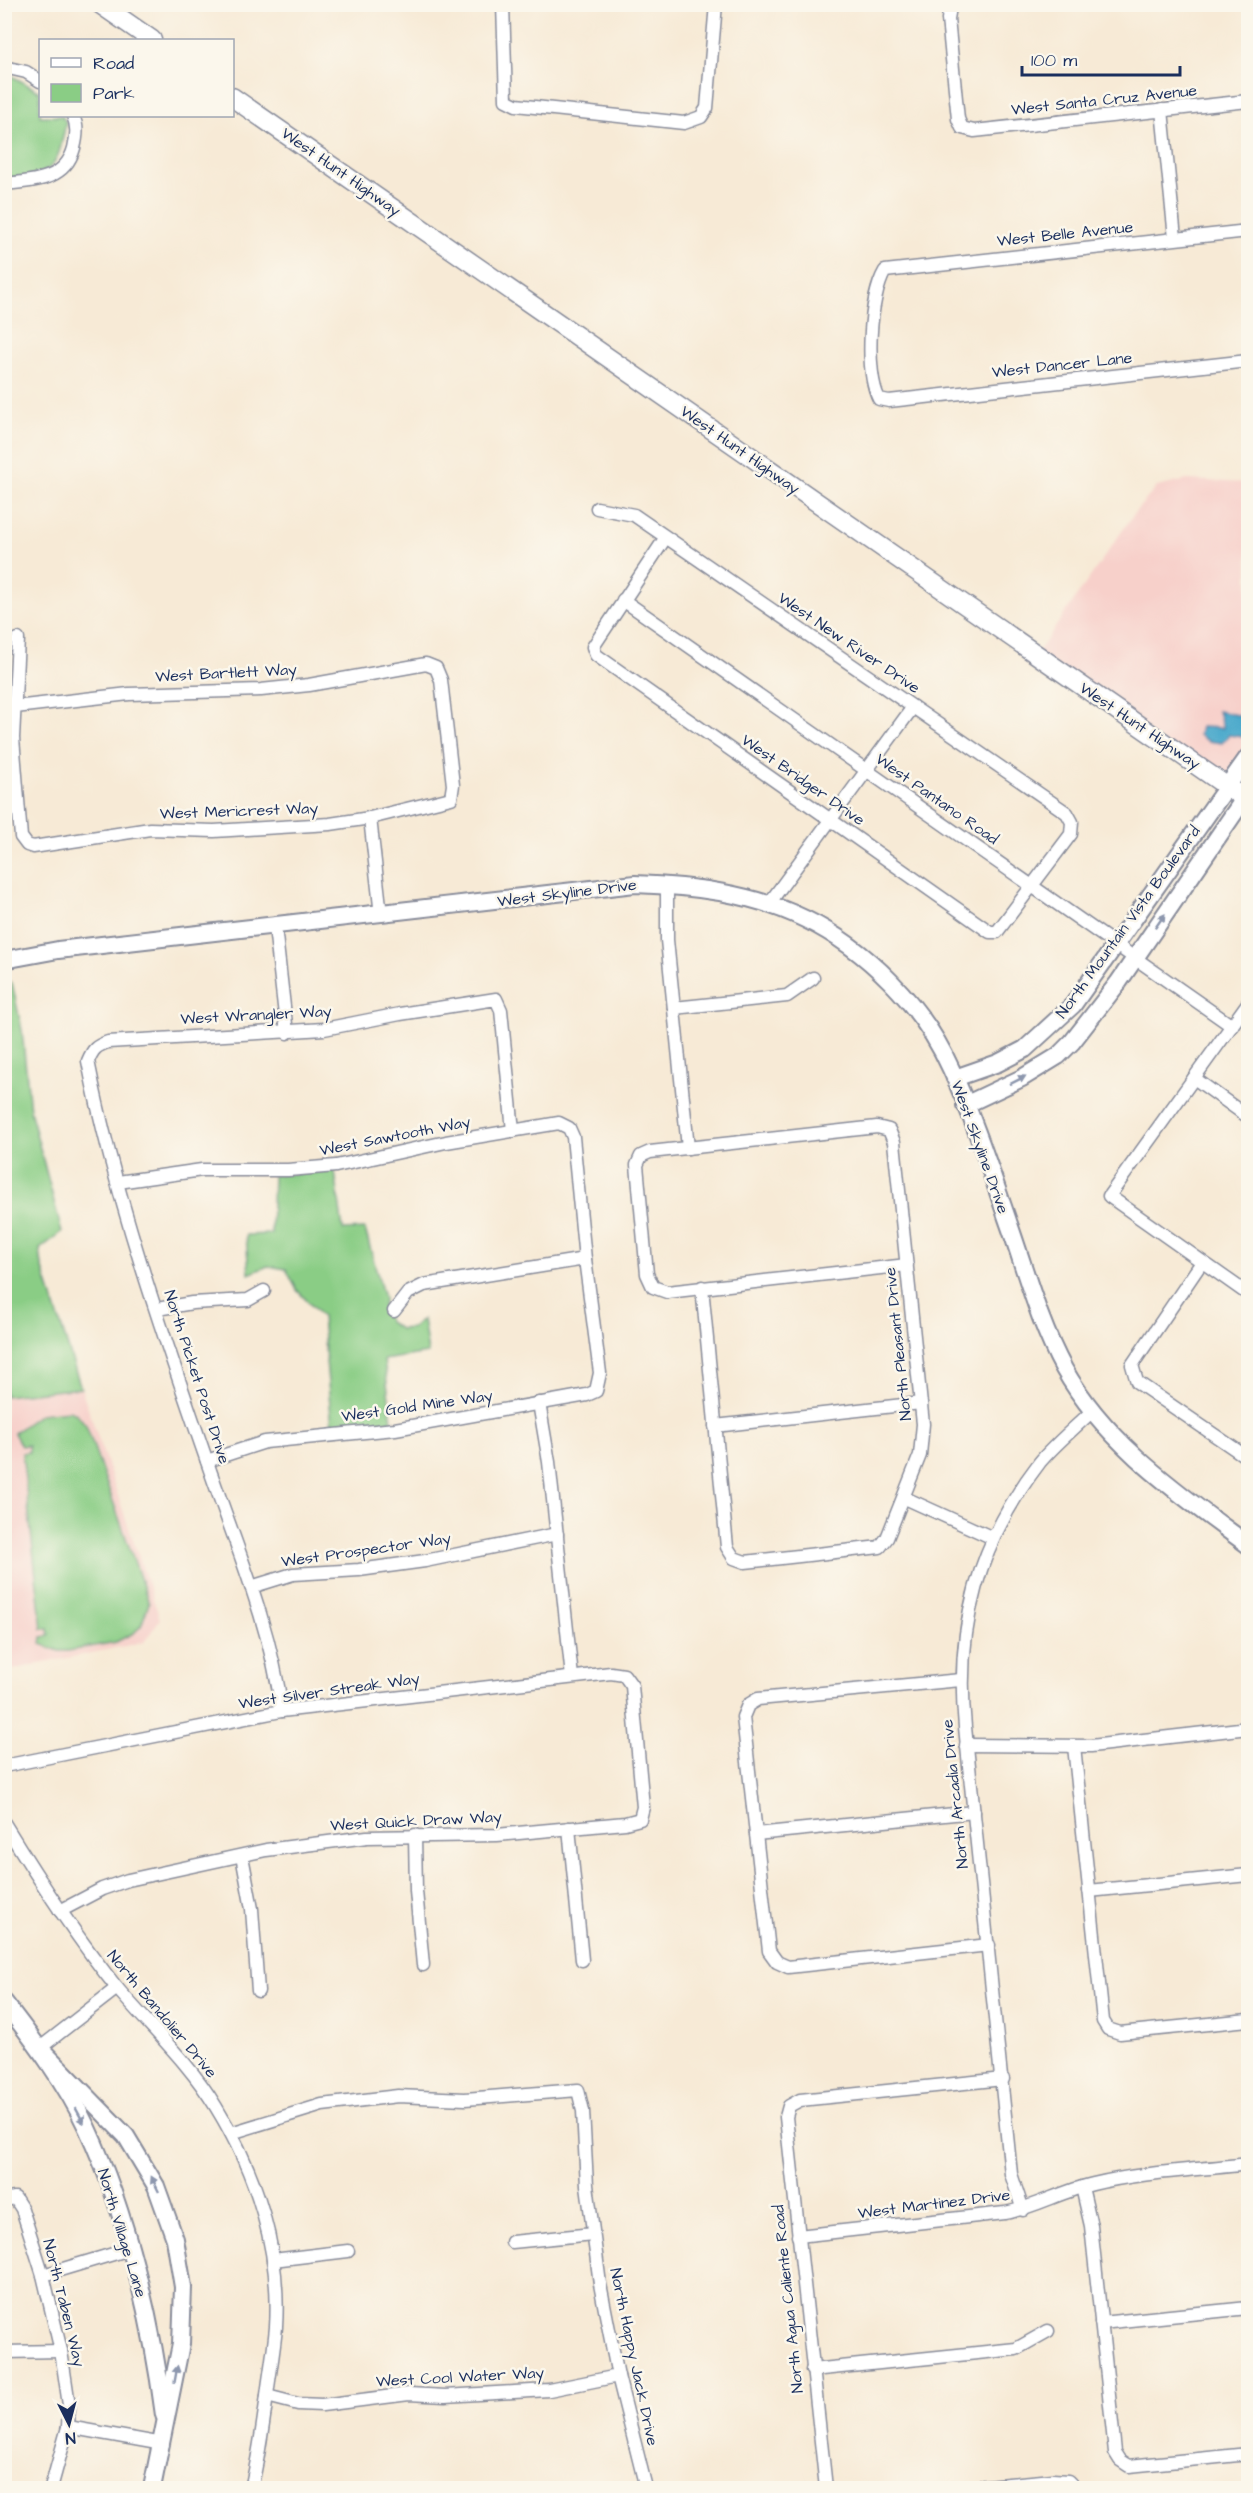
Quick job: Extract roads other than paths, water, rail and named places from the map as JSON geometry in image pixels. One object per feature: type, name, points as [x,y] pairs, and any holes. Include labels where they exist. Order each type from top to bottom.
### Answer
[{"type":"main road","points":[[100,4],[151,39]]},
{"type":"main road","name":"West Hunt Highway","points":[[234,97],[1226,785],[1247,797]]},
{"type":"street","points":[[502,4],[506,100],[516,105],[684,123],[701,117],[707,108],[716,4]]},
{"type":"street","name":"West Santa Cruz Avenue","points":[[954,6],[948,20],[958,119],[962,129],[974,131],[1248,101]]},
{"type":"street","points":[[4,67],[27,72],[39,80]]},
{"type":"street","points":[[1162,110],[1175,238]]},
{"type":"street","points":[[4,184],[54,176],[72,153],[76,138],[76,123],[73,117]]},
{"type":"street","name":"West Belle Avenue","points":[[879,399],[872,386],[871,347],[877,284],[885,272],[1248,231]]},
{"type":"street","name":"West Dancer Lane","points":[[879,399],[889,401],[1248,362]]},
{"type":"street","name":"West New River Drive","points":[[597,508],[634,515],[1067,813],[1072,822],[1071,834],[1033,886]]},
{"type":"street","points":[[623,600],[666,537]]},
{"type":"street","name":"West Bridger Drive","points":[[623,600],[593,647],[596,655],[990,932],[997,932],[1033,886]]},
{"type":"street","name":"West Pantano Road","points":[[623,600],[1232,1026]]},
{"type":"street","points":[[10,776],[18,639]]},
{"type":"street","name":"West Bartlett Way","points":[[15,707],[129,694],[261,690],[309,685],[426,664],[436,668],[441,680],[453,785],[451,798]]},
{"type":"street","points":[[768,905],[913,707]]},
{"type":"street","name":"North Mountain Vista Boulevard","points":[[955,1078],[998,1063],[1025,1048],[1052,1027],[1073,1005],[1226,785],[1246,760]]},
{"type":"street","name":"West Mericrest Way","points":[[10,776],[21,837],[27,845],[33,847],[150,829],[270,829],[370,818],[451,798]]},
{"type":"street","name":"North Mountain Vista Boulevard","points":[[965,1105],[1022,1078],[1058,1056],[1089,1024],[1247,797]]},
{"type":"street","points":[[370,818],[381,915]]},
{"type":"street","name":"West Skyline Drive","points":[[4,960],[58,950],[381,915],[635,884],[667,885],[736,895],[805,918],[843,942],[888,978],[923,1021],[955,1078],[1044,1325],[1064,1369],[1092,1411],[1137,1460],[1248,1545]]},
{"type":"street","points":[[667,885],[667,940],[688,1148],[651,1152],[641,1156],[637,1165],[647,1275],[653,1287],[667,1292],[907,1265]]},
{"type":"street","points":[[275,927],[287,1033]]},
{"type":"street","points":[[674,1008],[787,996],[813,978]]},
{"type":"street","name":"West Wrangler Way","points":[[92,1052],[96,1046],[108,1042],[204,1035],[287,1033],[358,1024],[400,1014],[496,999],[501,1010],[513,1131]]},
{"type":"street","points":[[1248,1003],[1109,1196],[1248,1294]]},
{"type":"street","name":"North Picket Post Drive","points":[[92,1052],[88,1061],[100,1124],[157,1310],[272,1650],[282,1711]]},
{"type":"street","points":[[1194,1078],[1248,1117]]},
{"type":"street","name":"West Sawtooth Way","points":[[118,1182],[201,1170],[288,1170],[336,1166],[446,1142],[559,1123],[569,1128],[573,1137],[585,1259]]},
{"type":"street","name":"North Pleasant Drive","points":[[688,1148],[877,1127],[889,1130],[894,1142],[923,1424],[920,1455],[887,1538],[880,1547],[745,1562],[734,1558],[727,1547],[715,1426]]},
{"type":"street","points":[[394,1311],[408,1293],[424,1285],[585,1259]]},
{"type":"street","name":"West Gold Mine Way","points":[[207,1461],[265,1442],[395,1429],[587,1395],[596,1390],[600,1373],[585,1259]]},
{"type":"street","points":[[1202,1262],[1132,1365],[1132,1373],[1137,1382],[1248,1458]]},
{"type":"street","points":[[702,1287],[715,1426],[921,1403]]},
{"type":"street","points":[[157,1310],[192,1304],[248,1300],[264,1291]]},
{"type":"street","points":[[539,1403],[549,1462],[572,1677]]},
{"type":"street","name":"North Arcadia Drive","points":[[1023,2210],[1011,2174],[989,1945],[966,1745],[961,1680],[962,1646],[975,1590],[993,1538],[1006,1511],[1041,1461],[1092,1411]]},
{"type":"street","points":[[904,1498],[993,1538]]},
{"type":"street","name":"West Prospector Way","points":[[250,1587],[293,1574],[358,1570],[425,1561],[557,1534]]},
{"type":"street","name":"West Silver Streak Way","points":[[4,1766],[282,1711],[403,1699],[487,1685],[611,1673],[624,1675],[632,1686],[643,1808],[639,1819]]},
{"type":"street","points":[[961,1680],[758,1699],[748,1705],[743,1717],[769,1951],[777,1962],[788,1967],[989,1945]]},
{"type":"street","points":[[966,1745],[1074,1746],[1248,1728]]},
{"type":"street","points":[[1074,1746],[1103,2021],[1108,2029],[1120,2033],[1248,2020]]},
{"type":"street","points":[[756,1834],[974,1812]]},
{"type":"street","name":"West Quick Draw Way","points":[[60,1911],[102,1889],[128,1880],[242,1856],[367,1837],[497,1835],[625,1823],[639,1819]]},
{"type":"street","name":"North Bandolier Drive","points":[[4,1823],[60,1911],[117,1988],[190,2071],[231,2133],[257,2196],[273,2260],[276,2326],[258,2464],[251,2488]]},
{"type":"street","points":[[569,1828],[582,1960]]},
{"type":"street","points":[[415,1835],[416,1892],[423,1965]]},
{"type":"street","points":[[242,1856],[252,1909],[258,1991]]},
{"type":"street","points":[[1089,1891],[1248,1875]]},
{"type":"street","points":[[40,2048],[117,1988]]},
{"type":"street","name":"North Village Lane","points":[[4,2002],[40,2048],[126,2136],[143,2160],[165,2207],[180,2265],[184,2314],[164,2438],[153,2488]]},
{"type":"street","name":"North Village Lane","points":[[40,2048],[87,2128],[130,2249],[158,2369],[164,2438]]},
{"type":"street","name":"North Agua Caliente Road","points":[[826,2488],[786,2117],[789,2106],[800,2100],[1003,2079]]},
{"type":"street","name":"North Happy Jack Drive","points":[[231,2133],[322,2104],[398,2096],[465,2099],[578,2090],[584,2111],[593,2234],[618,2376],[646,2488]]},
{"type":"street","name":"West Martinez Drive","points":[[798,2236],[1023,2210],[1082,2187],[1130,2177],[1248,2164]]},
{"type":"street","points":[[1082,2187],[1088,2206],[1115,2451],[1120,2460],[1130,2466],[1248,2454]]},
{"type":"street","name":"North Taben Way","points":[[10,2199],[21,2209],[43,2275],[61,2351],[69,2405],[68,2427],[51,2488]]},
{"type":"street","points":[[512,2242],[593,2234]]},
{"type":"street","points":[[43,2275],[130,2249]]},
{"type":"street","points":[[273,2260],[348,2251]]},
{"type":"street","points":[[1101,2323],[1248,2308]]},
{"type":"street","points":[[812,2370],[1016,2349],[1048,2331]]},
{"type":"street","points":[[4,2352],[61,2351]]},
{"type":"street","name":"West Cool Water Way","points":[[267,2396],[298,2404],[322,2405],[409,2394],[445,2396],[549,2390],[618,2376]]},
{"type":"street","points":[[68,2427],[164,2438]]},
{"type":"street","points":[[964,2488],[1053,2480],[1071,2485]]},
{"type":"water","points":[[1218,711],[1248,717],[1248,731],[1243,737],[1229,735],[1222,743],[1208,741],[1199,735],[1201,727],[1223,728]]}]
